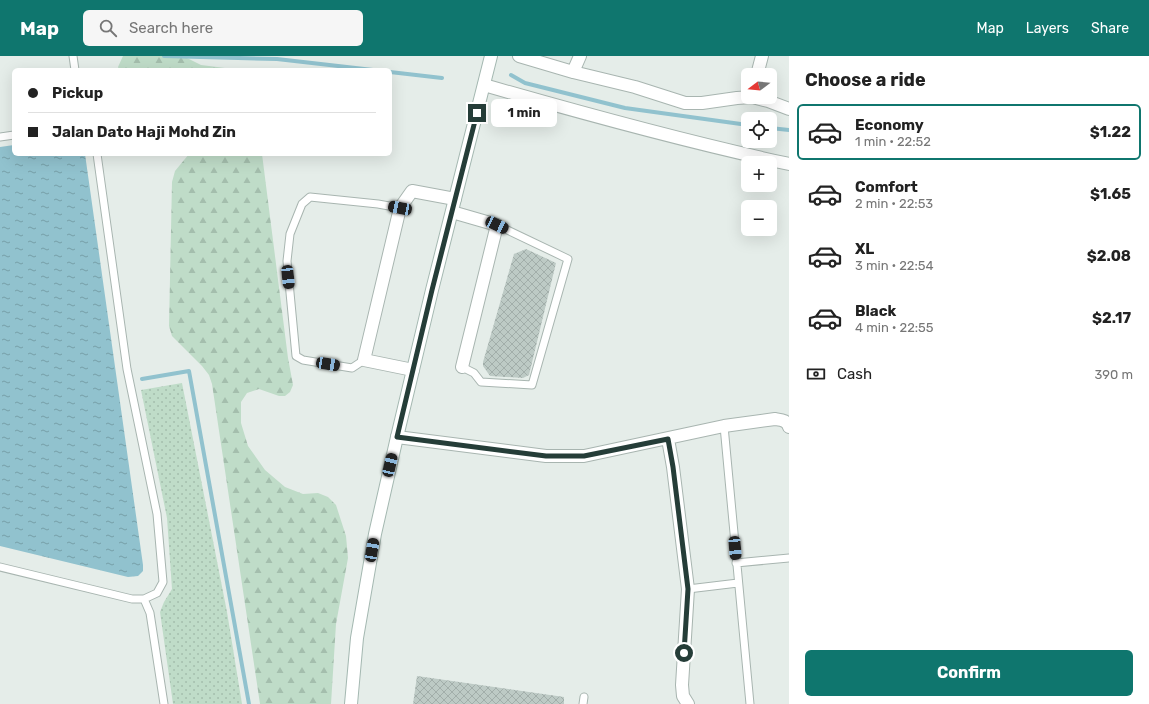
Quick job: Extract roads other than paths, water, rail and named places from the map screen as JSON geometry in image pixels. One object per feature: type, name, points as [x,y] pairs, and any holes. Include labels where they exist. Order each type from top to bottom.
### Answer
[{"type":"street","points":[[351,704],[357,638],[375,534],[413,370],[491,56]]},
{"type":"street","points":[[519,56],[634,87],[685,103],[702,103],[741,98]]},
{"type":"street","points":[[574,72],[580,56]]},
{"type":"street","points":[[759,68],[762,56]]},
{"type":"street","points":[[484,84],[605,120],[723,150],[789,164]]},
{"type":"street","points":[[776,104],[789,109]]},
{"type":"street","points":[[413,370],[364,360],[400,208],[412,191],[455,199]]},
{"type":"street","points":[[452,212],[497,225],[462,367]]},
{"type":"street","points":[[397,437],[546,456],[584,456],[724,426],[775,419],[788,423],[789,427]]},
{"type":"street","points":[[668,439],[673,467],[688,589],[682,685],[683,696],[688,704]]},
{"type":"lane","points":[[73,56],[75,68]]},
{"type":"lane","points":[[0,137],[12,134]]},
{"type":"lane","points":[[0,567],[144,600],[157,593],[163,582],[157,514],[127,369],[97,156]]},
{"type":"lane","points":[[364,360],[352,368],[303,360],[296,356],[287,261],[290,234],[302,204],[310,197],[378,204],[400,208]]},
{"type":"lane","points":[[462,367],[474,373],[481,382],[532,385],[568,258],[497,225]]},
{"type":"lane","points":[[724,426],[750,704]]},
{"type":"lane","points":[[736,563],[789,558]]},
{"type":"lane","points":[[688,589],[738,583]]},
{"type":"lane","points":[[144,600],[150,613],[164,704]]},
{"type":"water","points":[[12,145],[12,156],[85,156],[143,565],[143,571],[138,576],[128,577],[0,546],[0,147]]},
{"type":"waterway","points":[[164,56],[277,59],[356,68]]},
{"type":"waterway","points":[[392,72],[442,78]]},
{"type":"waterway","points":[[511,75],[525,83],[625,108],[741,124]]},
{"type":"waterway","points":[[777,129],[789,130]]},
{"type":"waterway","points":[[142,379],[189,371],[249,704]]}]
